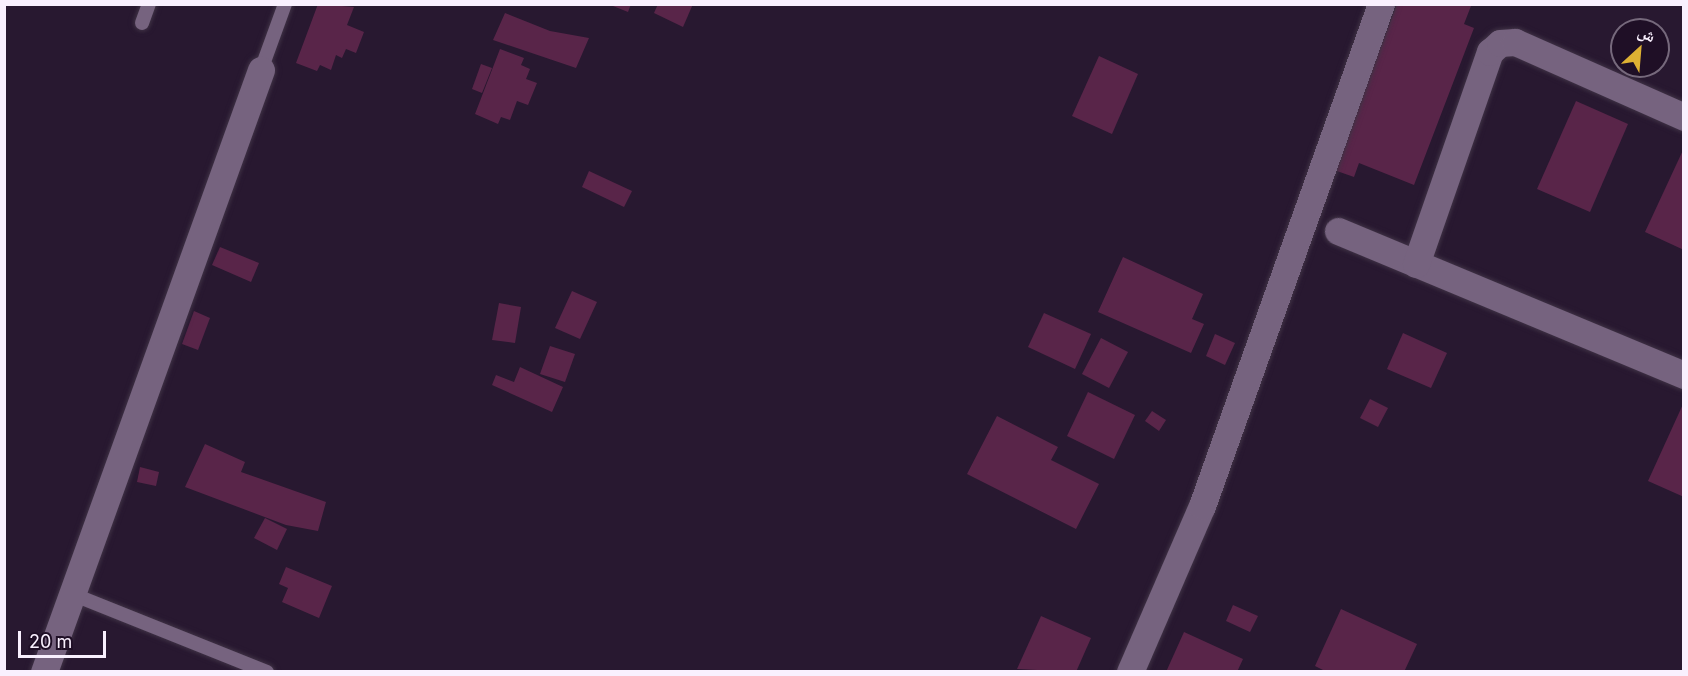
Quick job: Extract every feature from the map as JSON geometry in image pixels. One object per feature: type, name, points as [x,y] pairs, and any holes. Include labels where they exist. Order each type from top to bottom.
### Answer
[{"type":"street","points":[[1130,672],[1202,506],[1381,4]]},
{"type":"street","points":[[1416,264],[1490,52],[1500,43],[1515,42],[1683,117]]},
{"type":"street","points":[[44,672],[261,70]]},
{"type":"street","points":[[1338,231],[1683,375]]},
{"type":"lane","points":[[142,23],[149,4]]},
{"type":"lane","points":[[261,70],[285,4]]},
{"type":"lane","points":[[72,594],[267,672]]},
{"type":"building","points":[[318,4],[354,7],[347,25],[364,32],[356,53],[346,49],[342,58],[336,55],[331,70],[320,65],[317,71],[296,63]]},
{"type":"building","points":[[608,4],[631,4],[628,12]]},
{"type":"building","points":[[658,4],[693,4],[683,27],[654,13]]},
{"type":"building","points":[[1397,4],[1467,4],[1471,6],[1464,24],[1474,28],[1414,185],[1359,163],[1354,177],[1334,170]]},
{"type":"building","points":[[505,13],[550,31],[589,38],[576,68],[493,40]]},
{"type":"building","points":[[500,49],[524,58],[521,65],[530,69],[526,79],[537,83],[528,105],[517,101],[510,120],[501,117],[498,124],[475,114]]},
{"type":"building","points":[[1099,56],[1138,74],[1112,134],[1072,116]]},
{"type":"building","points":[[481,64],[492,68],[482,93],[472,89]]},
{"type":"building","points":[[1576,101],[1628,124],[1590,212],[1537,189]]},
{"type":"building","points":[[1684,148],[1684,250],[1645,232]]},
{"type":"building","points":[[589,171],[632,191],[624,207],[582,187]]},
{"type":"building","points":[[220,247],[259,263],[251,282],[212,265]]},
{"type":"building","points":[[1123,257],[1203,294],[1192,319],[1204,324],[1191,353],[1098,312]]},
{"type":"building","points":[[572,291],[597,302],[580,339],[555,328]]},
{"type":"building","points":[[499,303],[521,307],[515,343],[492,340]]},
{"type":"building","points":[[194,311],[210,318],[198,350],[182,344]]},
{"type":"building","points":[[1044,313],[1091,334],[1075,369],[1028,347]]},
{"type":"building","points":[[1403,333],[1447,353],[1431,388],[1387,369]]},
{"type":"building","points":[[1215,334],[1235,343],[1225,365],[1206,356]]},
{"type":"building","points":[[1101,338],[1128,352],[1109,388],[1082,374]]},
{"type":"building","points":[[550,346],[575,354],[565,382],[540,374]]},
{"type":"building","points":[[520,367],[563,387],[552,412],[492,385],[496,375],[514,382]]},
{"type":"building","points":[[1088,392],[1135,415],[1114,459],[1067,436]]},
{"type":"building","points":[[1370,399],[1388,408],[1378,427],[1360,418]]},
{"type":"building","points":[[1684,402],[1684,497],[1648,481]]},
{"type":"building","points":[[1152,411],[1166,420],[1159,431],[1145,421]]},
{"type":"building","points":[[997,416],[1058,447],[1051,460],[1099,484],[1076,529],[967,474]]},
{"type":"building","points":[[205,444],[245,462],[241,472],[326,502],[318,531],[286,525],[185,487]]},
{"type":"building","points":[[140,467],[159,472],[156,486],[137,482]]},
{"type":"building","points":[[265,518],[287,529],[277,550],[254,538]]},
{"type":"building","points":[[286,567],[332,586],[319,618],[282,602],[288,588],[279,584]]},
{"type":"building","points":[[1233,605],[1258,616],[1250,632],[1226,621]]},
{"type":"building","points":[[1341,609],[1417,644],[1404,672],[1327,672],[1315,666]]},
{"type":"building","points":[[1041,616],[1091,638],[1076,672],[1017,669]]},
{"type":"building","points":[[1184,632],[1243,659],[1237,672],[1166,672]]}]
